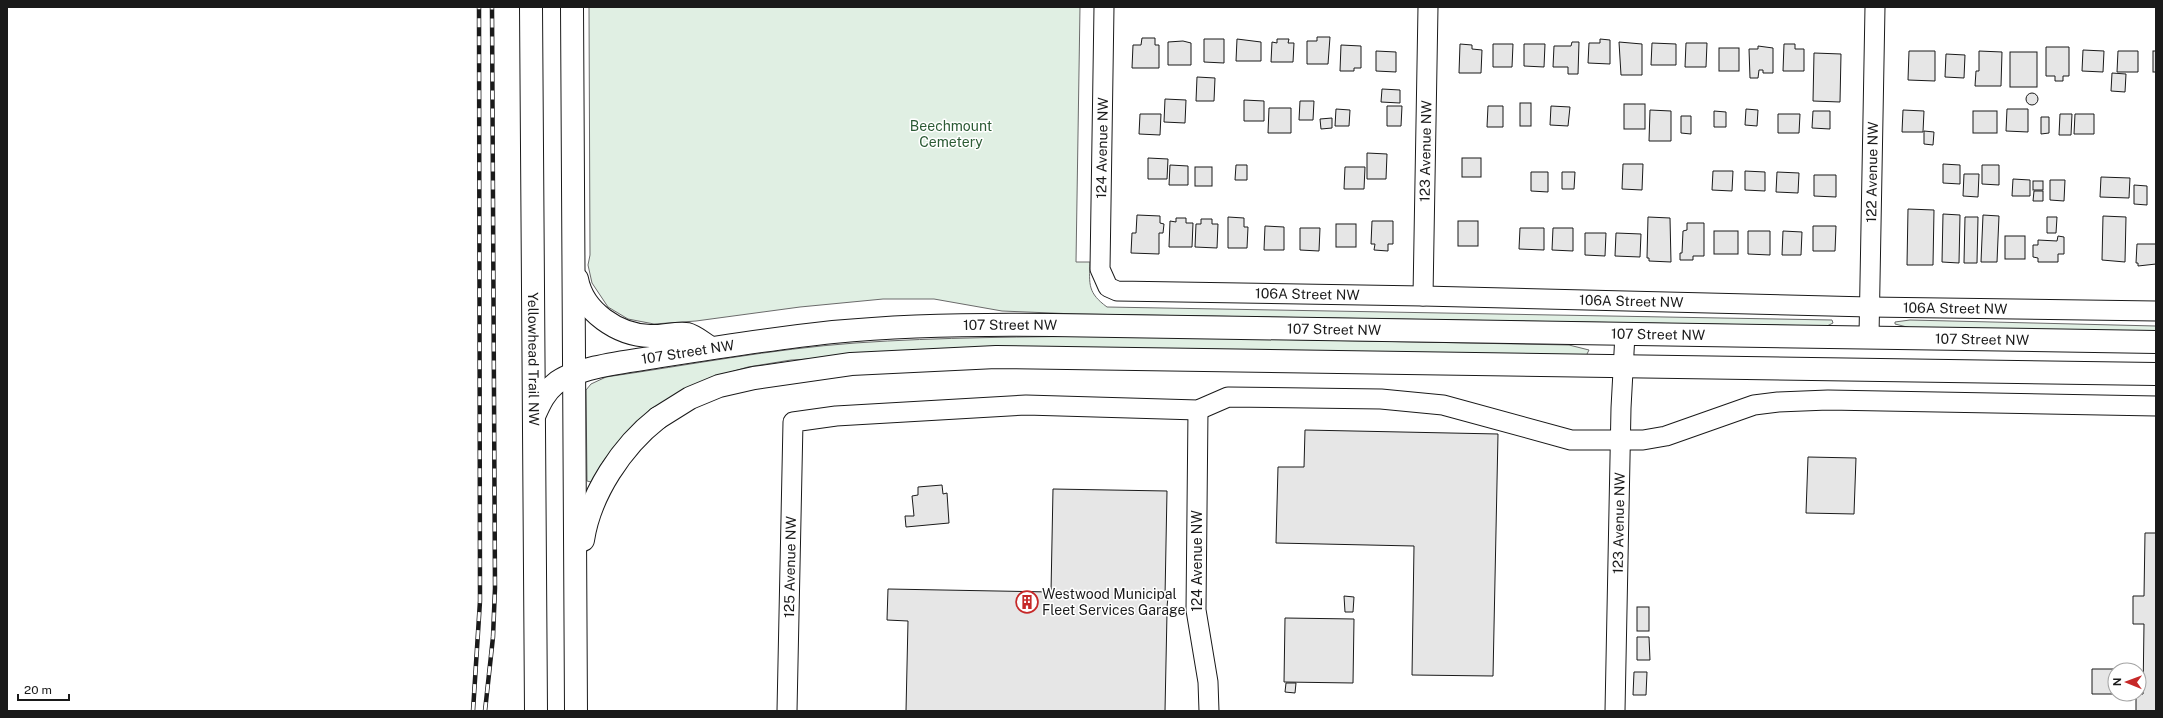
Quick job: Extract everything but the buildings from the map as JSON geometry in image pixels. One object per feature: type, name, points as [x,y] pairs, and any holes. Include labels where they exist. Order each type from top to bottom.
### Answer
[{"type":"main road","name":"Yellowhead Trail NW","points":[[531,7],[536,711]]},
{"type":"main road","points":[[572,7],[575,262],[576,711]]},
{"type":"main road","points":[[575,262],[578,284],[583,296],[601,318],[625,332],[644,336],[687,334],[711,348]]},
{"type":"main road","name":"107 Street NW","points":[[534,414],[543,397],[555,384],[575,375],[607,365],[711,348],[832,332],[980,324],[1625,334],[1869,336],[2156,342]]},
{"type":"main road","points":[[576,593],[583,538],[595,502],[611,471],[644,429],[658,418],[690,398],[719,386],[747,380],[851,364],[930,359],[1085,357],[2156,374]]},
{"type":"street","name":"124 Avenue NW","points":[[1104,7],[1100,269],[1108,287]]},
{"type":"street","name":"123 Avenue NW","points":[[1423,296],[1428,7]]},
{"type":"street","name":"122 Avenue NW","points":[[1869,336],[1875,7]]},
{"type":"street","name":"106A Street NW","points":[[1108,287],[1117,291],[1423,296],[1869,307],[2156,311]]},
{"type":"street","name":"123 Avenue NW","points":[[1615,711],[1620,441],[1625,334]]},
{"type":"street","points":[[1198,410],[1228,397],[1381,399],[1416,401],[1443,405],[1479,414],[1571,440],[1620,441],[1644,440],[1666,436],[1754,405],[1778,402],[1828,400],[2156,406]]},
{"type":"street","name":"125 Avenue NW","points":[[787,711],[792,422],[836,416],[1032,404],[1198,410]]},
{"type":"street","name":"124 Avenue NW","points":[[1198,410],[1196,610],[1208,682],[1209,711]]},
{"type":"green space","name":"Beechmount Cemetery","points":[[589,7],[1080,7],[1076,262],[1090,262],[1091,288],[1096,297],[1107,307],[1832,320],[1833,323],[1827,326],[1076,314],[1002,311],[934,299],[883,299],[800,307],[696,321],[654,324],[628,319],[608,307],[592,283],[588,265],[590,255]]},
{"type":"green space","points":[[1910,320],[2156,326],[2156,332],[1911,328],[1895,324],[1895,322]]},
{"type":"green space","points":[[1113,336],[1569,345],[1589,350],[1586,356],[1002,348],[791,360],[748,367],[717,376],[627,432],[604,460],[591,482],[587,481],[586,390],[591,384],[606,377],[762,353],[855,343],[952,338]]},
{"type":"railway","points":[[473,711],[480,601],[479,7]]},
{"type":"railway","points":[[485,711],[493,637],[495,588],[492,7]]},
{"type":"place","name":"Westwood Municipal Fleet Services Garage","points":[[1027,602]]}]
